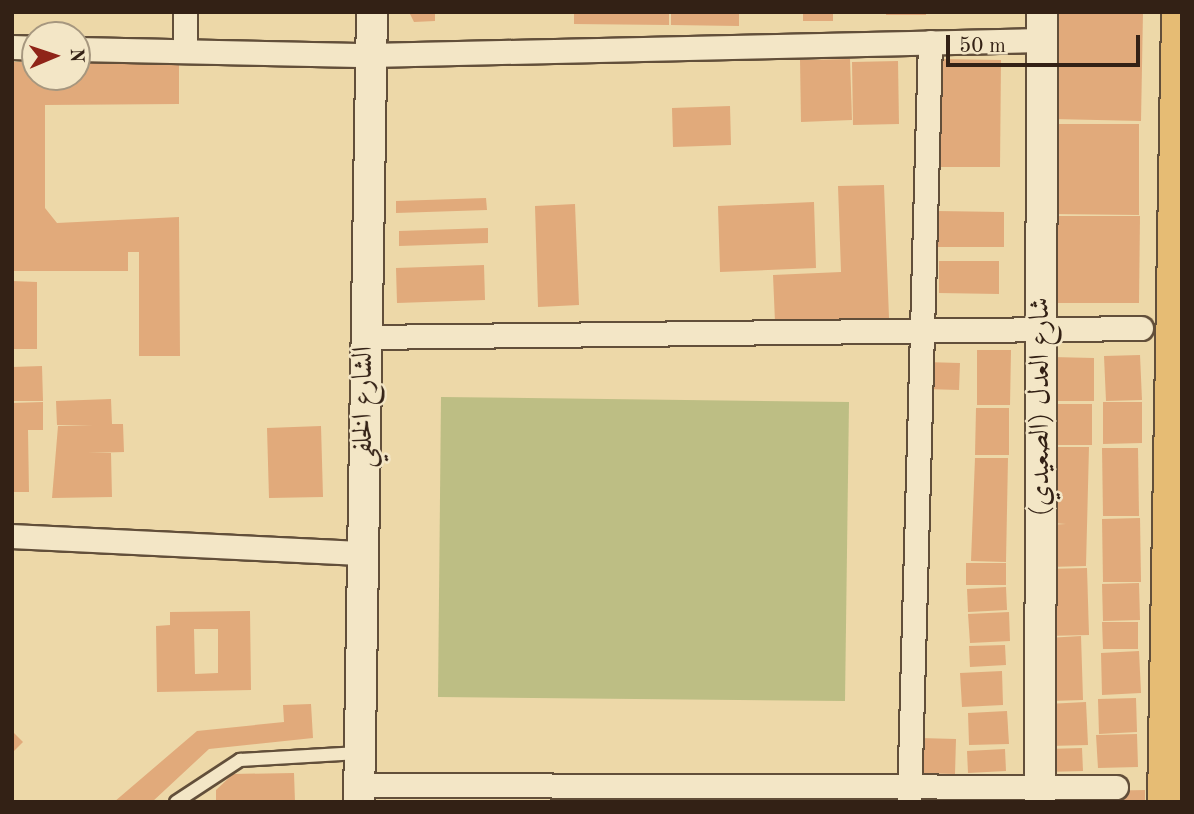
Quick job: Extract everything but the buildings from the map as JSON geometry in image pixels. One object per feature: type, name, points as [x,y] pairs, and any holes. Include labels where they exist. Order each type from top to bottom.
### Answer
[{"type":"main road","points":[[1166,802],[1177,448],[1180,12]]},
{"type":"street","points":[[185,12],[185,51]]},
{"type":"street","name":"الشارع الخلفي","points":[[359,794],[364,553],[364,337],[372,12]]},
{"type":"street","points":[[91,49],[370,55],[930,42],[1041,26]]},
{"type":"street","name":"شارع العدل (الصعيدي)","points":[[1040,794],[1041,26]]},
{"type":"street","points":[[909,794],[919,331],[930,42]]},
{"type":"street","points":[[364,337],[1141,328]]},
{"type":"street","points":[[12,536],[364,553]]},
{"type":"street","points":[[359,794],[1040,794],[1116,787]]},
{"type":"lane","points":[[176,802],[240,760],[360,753]]},
{"type":"green space","points":[[441,397],[849,402],[845,701],[438,697]]}]
